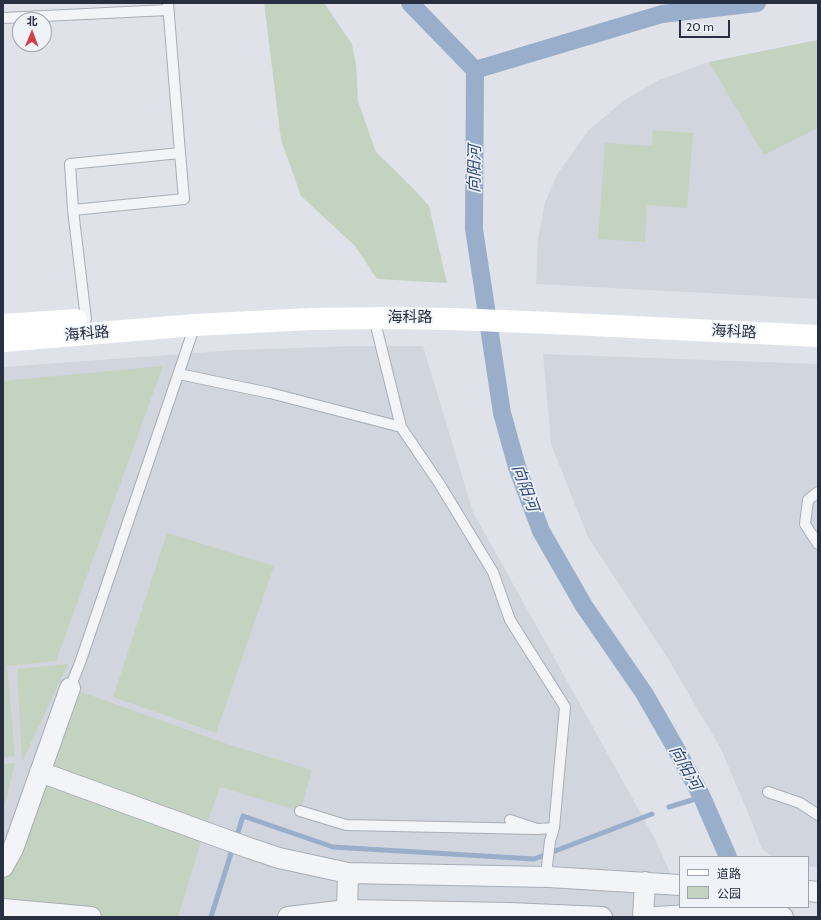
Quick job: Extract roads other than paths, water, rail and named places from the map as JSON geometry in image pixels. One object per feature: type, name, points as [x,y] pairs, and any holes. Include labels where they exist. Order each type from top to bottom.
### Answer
[{"type":"street","name":"海科路","points":[[3,326],[176,311],[243,307],[371,303],[451,311],[550,315],[818,321]]},
{"type":"street","name":"海科路","points":[[3,341],[195,325],[311,319],[374,318],[451,311]]},
{"type":"street","name":"海科路","points":[[550,315],[818,336]]},
{"type":"street","points":[[3,867],[13,848],[70,688]]},
{"type":"street","points":[[40,772],[227,841],[279,858],[348,873],[548,872],[679,885]]},
{"type":"street","points":[[347,910],[348,873]]},
{"type":"street","points":[[643,917],[645,882]]},
{"type":"street","points":[[3,909],[91,917]]},
{"type":"street","points":[[288,917],[347,910],[509,913],[602,917]]},
{"type":"street","points":[[655,917],[708,914],[783,917]]},
{"type":"lane","points":[[3,18],[168,6],[184,199],[73,210]]},
{"type":"lane","points":[[86,319],[73,210],[70,164],[180,153]]},
{"type":"lane","points":[[374,318],[401,427],[439,483],[493,572],[510,620],[565,707],[554,828],[550,841],[548,872]]},
{"type":"lane","points":[[70,688],[195,325]]},
{"type":"lane","points":[[179,374],[270,393],[401,427]]},
{"type":"lane","points":[[818,492],[808,500],[805,524],[818,544]]},
{"type":"lane","points":[[768,792],[800,803],[818,815]]},
{"type":"lane","points":[[300,811],[346,825],[537,829],[554,828]]},
{"type":"lane","points":[[510,820],[537,829]]},
{"type":"waterway","points":[[410,3],[475,70],[662,14],[757,3]]},
{"type":"waterway","name":"向阳河","points":[[475,70],[474,229],[502,413],[517,467],[541,531],[584,606],[644,693],[675,747],[702,797],[728,856]]},
{"type":"waterway","points":[[669,807],[702,797]]},
{"type":"waterway","points":[[236,839],[243,816],[333,847],[534,859],[652,814]]},
{"type":"waterway","points":[[211,917],[233,847]]}]
